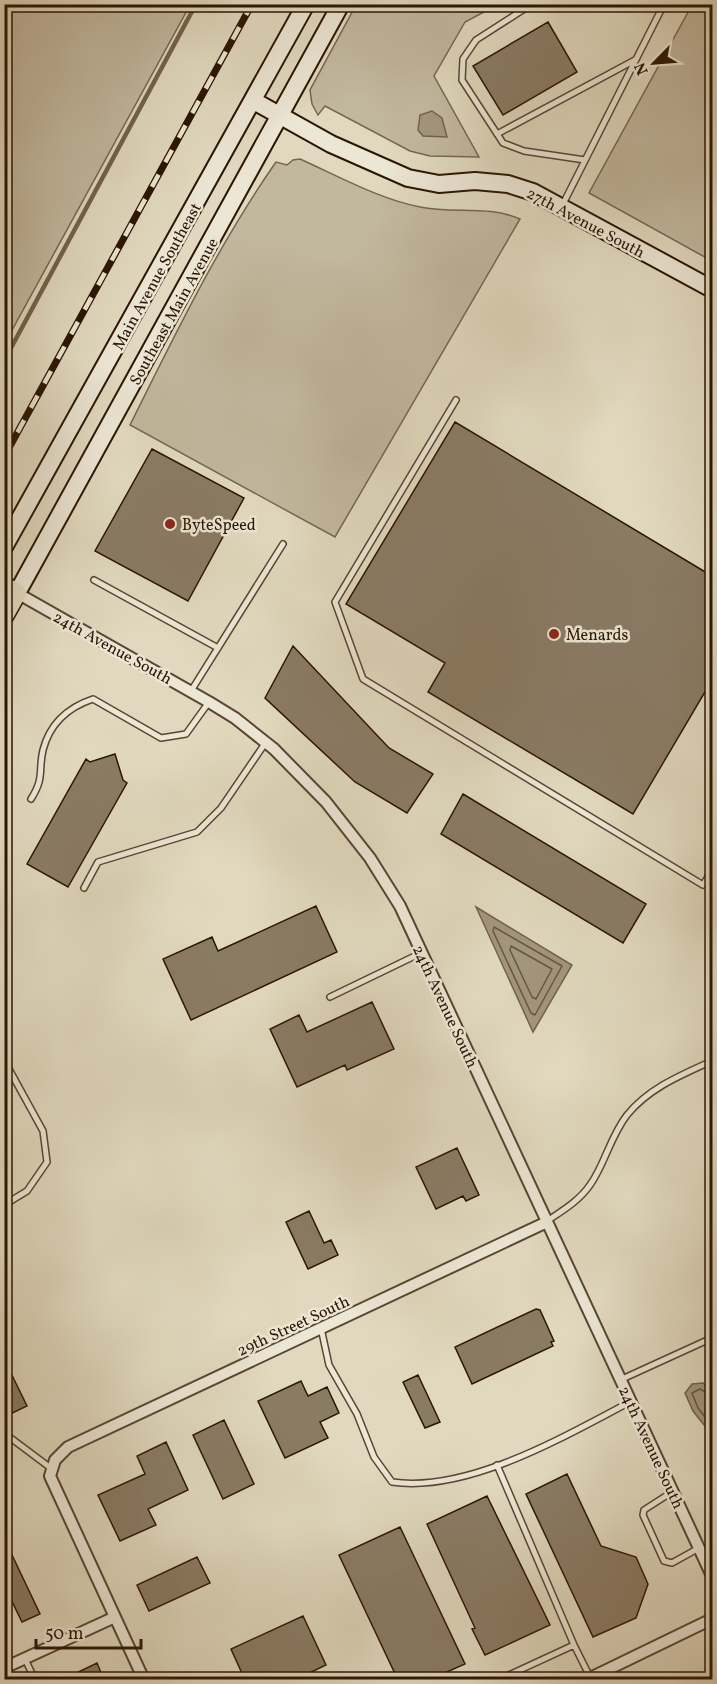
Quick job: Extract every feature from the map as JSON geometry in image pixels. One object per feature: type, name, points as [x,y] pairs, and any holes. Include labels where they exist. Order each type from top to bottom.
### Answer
[{"type":"main road","name":"Main Avenue Southeast","points":[[4,547],[306,4]]},
{"type":"main road","name":"Southeast Main Avenue","points":[[4,616],[11,589],[281,116],[341,4]]},
{"type":"main road","name":"27th Avenue South","points":[[254,101],[331,144],[408,178],[439,184],[474,181],[508,184],[533,192],[712,289]]},
{"type":"street","name":"24th Avenue South","points":[[11,589],[191,691],[266,742],[326,802],[370,858],[400,906],[712,1576]]},
{"type":"street","name":"29th Street South","points":[[53,1464],[68,1447],[547,1222]]},
{"type":"street","points":[[53,1464],[50,1476],[144,1680]]},
{"type":"street","points":[[4,1668],[115,1617]]},
{"type":"street","points":[[588,1678],[712,1619]]},
{"type":"lane","points":[[532,4],[476,40],[463,59],[462,80],[503,143],[524,151],[585,160]]},
{"type":"lane","points":[[561,207],[664,4]]},
{"type":"lane","points":[[497,134],[635,60]]},
{"type":"lane","points":[[456,400],[335,602],[363,679],[703,885],[712,870]]},
{"type":"lane","points":[[191,691],[283,544]]},
{"type":"lane","points":[[94,580],[218,648]]},
{"type":"lane","points":[[32,799],[41,784],[43,749],[59,718],[76,705],[93,699],[161,738],[186,734],[209,702]]},
{"type":"lane","points":[[84,888],[98,862],[197,831],[221,808],[266,742]]},
{"type":"lane","points":[[330,997],[421,953]]},
{"type":"lane","points":[[4,1060],[43,1131],[47,1162],[27,1191],[4,1205]]},
{"type":"lane","points":[[547,1222],[578,1199],[590,1185],[612,1138],[627,1115],[645,1096],[665,1083],[712,1061]]},
{"type":"lane","points":[[321,1328],[329,1365],[357,1414],[374,1456],[392,1482],[416,1486],[509,1462],[630,1401]]},
{"type":"lane","points":[[620,1380],[712,1338]]},
{"type":"lane","points":[[4,1433],[53,1464]]},
{"type":"lane","points":[[497,1465],[588,1678]]},
{"type":"lane","points":[[673,1491],[644,1510],[644,1520],[664,1561],[668,1564],[699,1548]]},
{"type":"lane","points":[[498,1680],[574,1645]]},
{"type":"lane","points":[[25,1659],[34,1680]]},
{"type":"shaded area","points":[[4,5],[190,5],[5,343]]},
{"type":"shaded area","points":[[356,5],[497,5],[465,22],[434,76],[479,157],[430,156],[410,151],[325,106],[318,115],[312,104],[310,90]]},
{"type":"shaded area","points":[[692,5],[712,5],[712,261],[589,193]]},
{"type":"shaded area","points":[[300,159],[389,199],[433,209],[496,212],[520,219],[335,537],[130,425],[198,291],[255,193],[276,162],[287,165],[293,160]]},
{"type":"water","points":[[432,111],[442,118],[447,137],[423,136],[418,130],[420,115]]},
{"type":"water","points":[[476,907],[572,965],[533,1032]]},
{"type":"water","points":[[703,1383],[712,1392],[712,1435],[693,1411],[685,1393],[692,1384]]},
{"type":"building","points":[[548,22],[577,72],[503,115],[473,66]]},
{"type":"building","name":"Menards","points":[[455,422],[712,576],[712,680],[633,814],[428,692],[445,663],[346,604]]},
{"type":"building","name":"ByteSpeed","points":[[152,449],[244,498],[188,601],[95,551]]},
{"type":"building","points":[[293,646],[389,748],[433,774],[407,813],[355,782],[265,698]]},
{"type":"building","points":[[115,754],[123,780],[127,783],[68,887],[27,864],[86,759],[90,762]]},
{"type":"building","points":[[463,794],[646,904],[623,943],[441,834]]},
{"type":"building","points":[[316,906],[337,952],[191,1020],[163,959],[212,937],[218,951]]},
{"type":"building","points":[[372,1002],[394,1049],[347,1070],[345,1065],[297,1087],[270,1029],[299,1015],[307,1032]]},
{"type":"building","points":[[457,1148],[479,1195],[466,1201],[463,1196],[436,1209],[416,1167]]},
{"type":"building","points":[[309,1211],[324,1243],[331,1240],[338,1255],[308,1269],[286,1222]]},
{"type":"building","points":[[536,1309],[540,1310],[554,1341],[551,1342],[553,1346],[472,1384],[455,1347]]},
{"type":"building","points":[[4,1359],[27,1406],[4,1417]]},
{"type":"building","points":[[418,1375],[440,1422],[425,1428],[403,1382]]},
{"type":"building","points":[[301,1381],[308,1396],[327,1387],[339,1413],[320,1422],[328,1438],[285,1458],[258,1401]]},
{"type":"building","points":[[224,1420],[254,1484],[223,1499],[193,1435]]},
{"type":"building","points":[[166,1442],[188,1490],[148,1509],[156,1525],[120,1541],[98,1495],[145,1474],[137,1456]]},
{"type":"building","points":[[567,1474],[601,1546],[636,1557],[648,1584],[636,1618],[593,1637],[526,1494]]},
{"type":"building","points":[[487,1496],[550,1625],[485,1655],[427,1524]]},
{"type":"building","points":[[400,1527],[465,1664],[429,1680],[398,1680],[339,1555]]},
{"type":"building","points":[[12,1555],[40,1614],[22,1622],[4,1585],[4,1559]]},
{"type":"building","points":[[197,1557],[210,1583],[149,1611],[137,1585]]},
{"type":"building","points":[[303,1616],[326,1665],[295,1680],[245,1680],[231,1649]]},
{"type":"building","points":[[97,1663],[104,1680],[62,1680]]},
{"type":"waterway","points":[[4,361],[196,4]]},
{"type":"railway","points":[[4,457],[252,4]]},
{"type":"place","name":"ByteSpeed","points":[[170,524]]},
{"type":"place","name":"Menards","points":[[554,634]]}]
